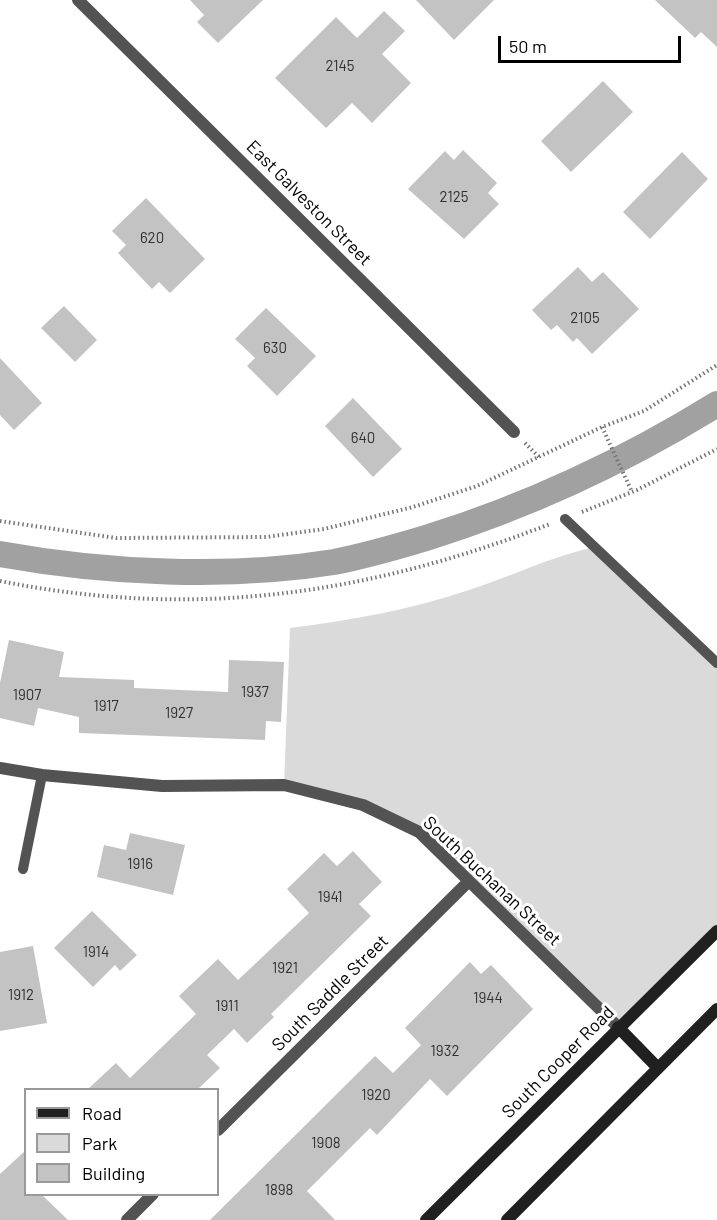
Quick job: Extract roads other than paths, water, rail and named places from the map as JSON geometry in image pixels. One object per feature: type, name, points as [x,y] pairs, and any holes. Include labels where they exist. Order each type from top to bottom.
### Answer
[{"type":"main road","name":"South Cooper Road","points":[[426,1220],[717,931]]},
{"type":"main road","points":[[507,1220],[717,1009]]},
{"type":"main road","points":[[618,1027],[658,1068]]},
{"type":"street","name":"East Galveston Street","points":[[78,0],[514,432]]},
{"type":"street","name":"South Buchanan Street","points":[[0,768],[42,775],[162,786],[284,785],[363,805],[419,832],[618,1027]]},
{"type":"street","name":"South Saddle Street","points":[[219,1129],[469,881]]},
{"type":"street","points":[[128,1220],[151,1196]]},
{"type":"lane","points":[[564,519],[717,663]]},
{"type":"lane","points":[[23,869],[42,775]]},
{"type":"waterway","points":[[0,554],[81,566],[210,572],[252,571],[346,560],[426,538],[539,497],[612,463],[717,404]]}]
